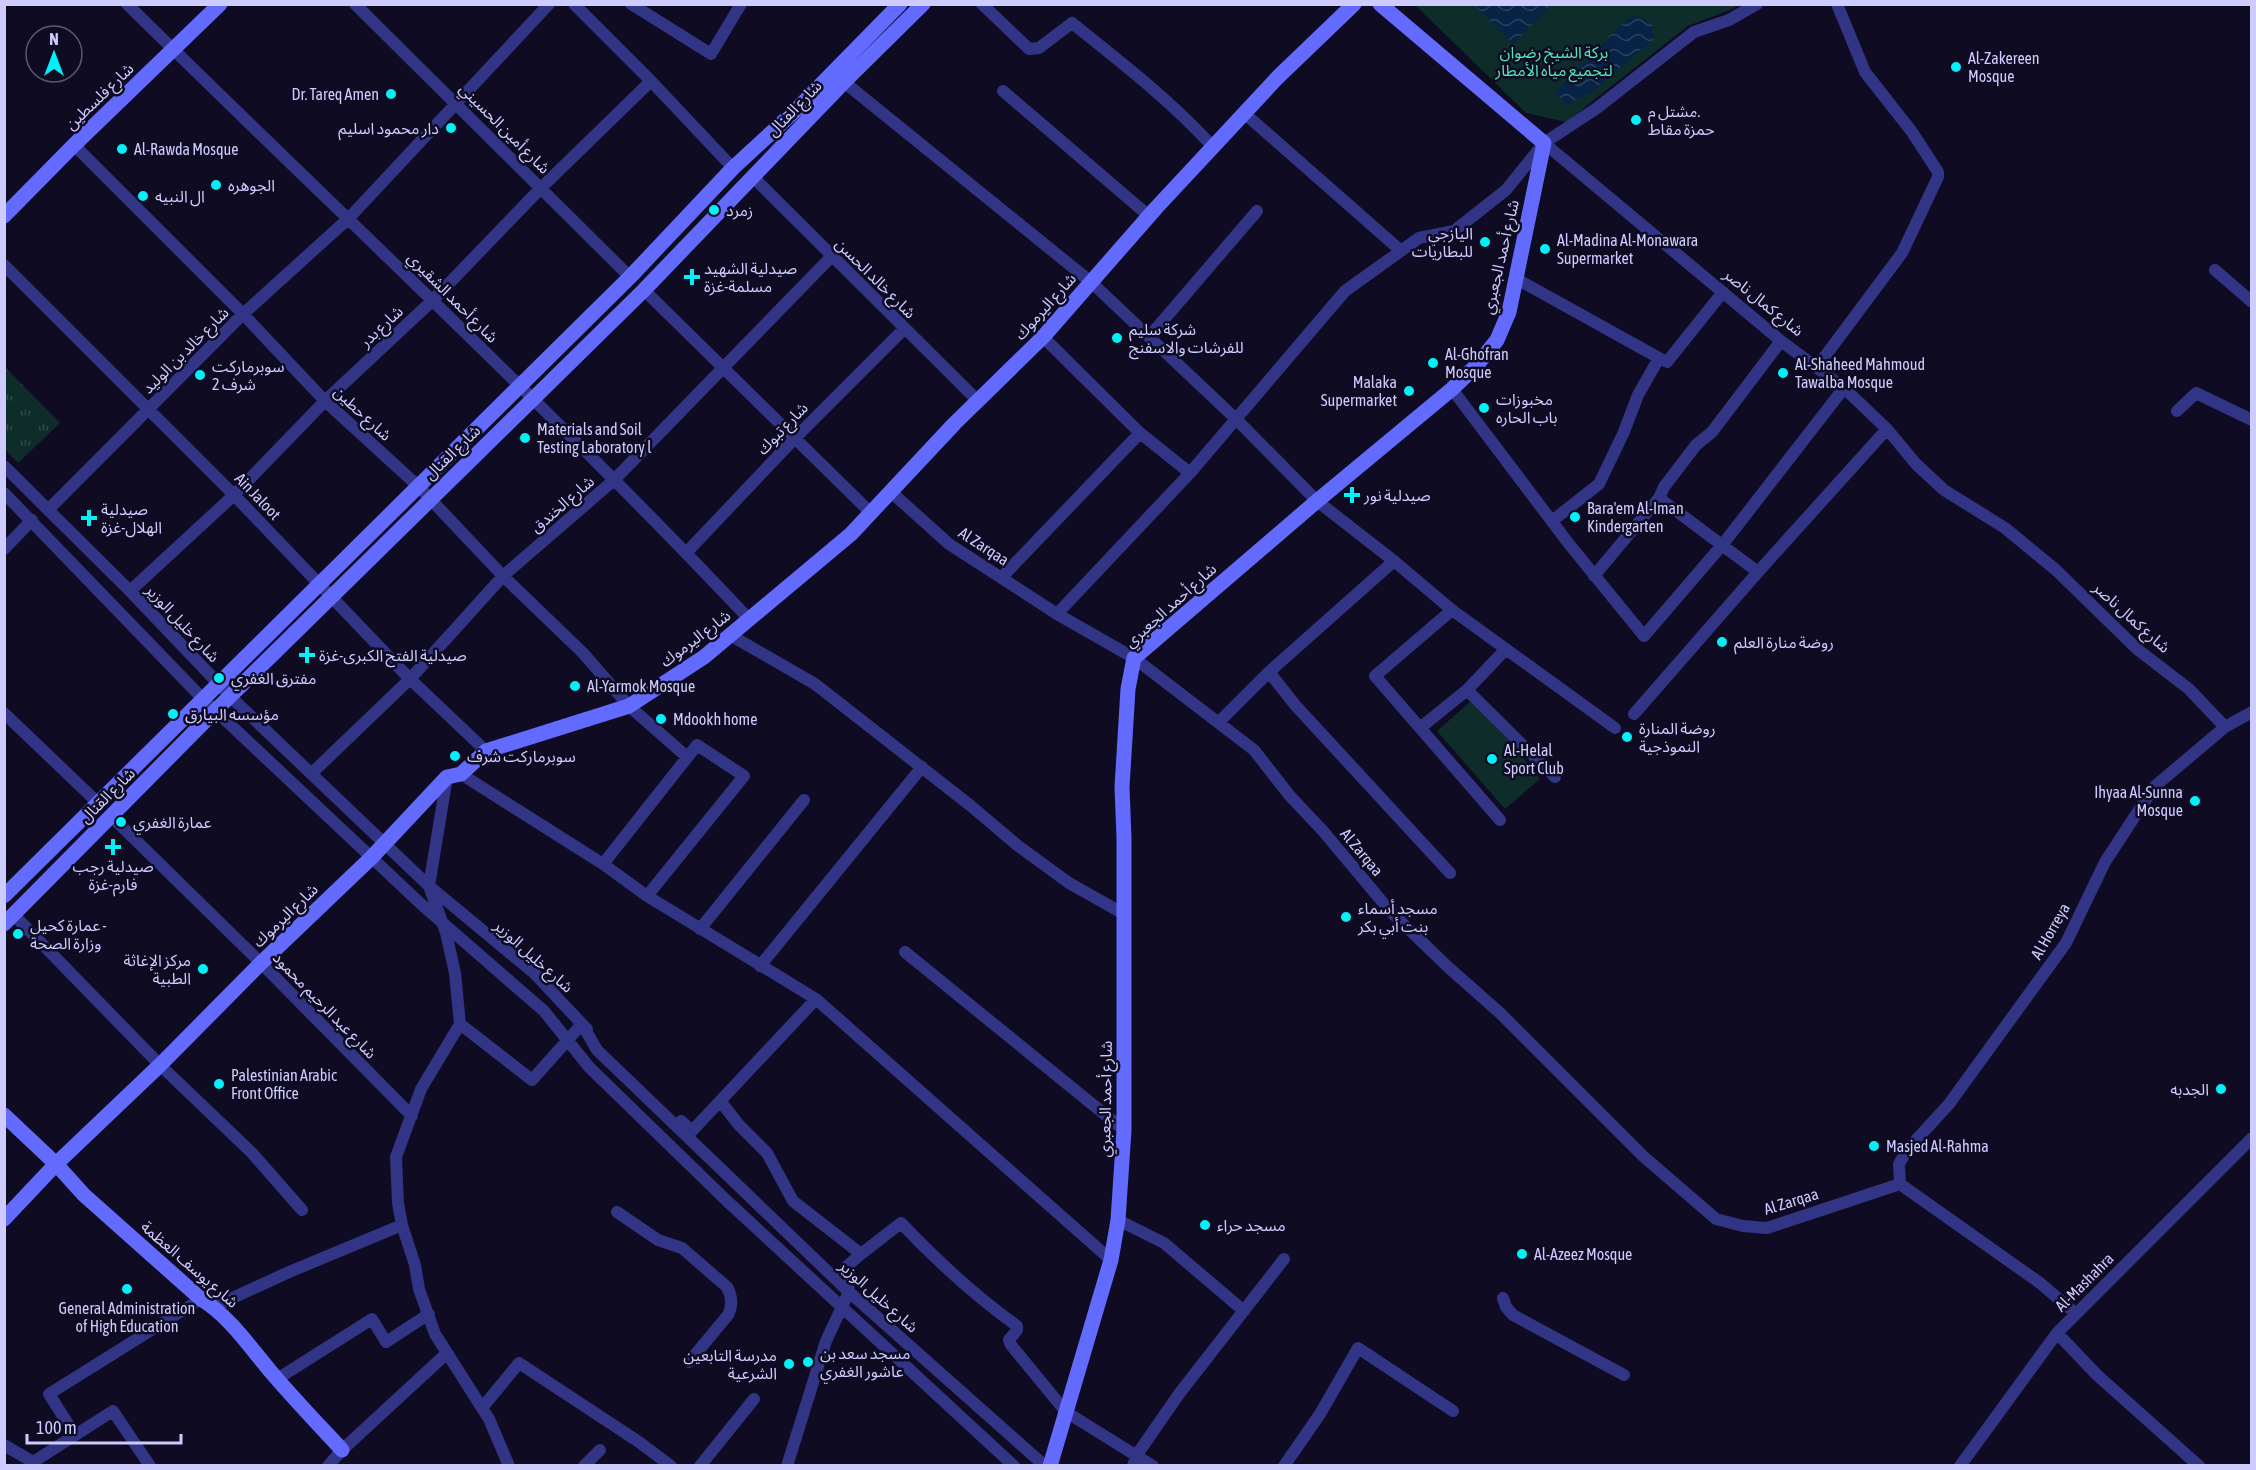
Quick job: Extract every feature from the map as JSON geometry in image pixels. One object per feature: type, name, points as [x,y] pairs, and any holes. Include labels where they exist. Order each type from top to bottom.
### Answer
[{"type":"street","name":"شارع أحمد الشقيري","points":[[127,4],[519,385],[749,619]]},
{"type":"street","name":"شارع فلسطين","points":[[4,216],[220,4]]},
{"type":"street","name":"شارع أمين الحسيني","points":[[355,4],[630,277]]},
{"type":"street","name":"شارع خالد بن الوليد","points":[[48,510],[243,314],[349,218],[549,4]]},
{"type":"street","points":[[574,4],[734,168]]},
{"type":"street","points":[[631,4],[711,54],[741,4]]},
{"type":"street","name":"شارع القنال","points":[[4,896],[630,277],[734,168],[900,4]]},
{"type":"street","name":"شارع القنال","points":[[9,920],[216,710],[644,290],[844,82],[923,4]]},
{"type":"street","points":[[981,4],[1029,49],[1039,48],[1071,23],[1150,87],[1214,147]]},
{"type":"street","name":"شارع اليرموك","points":[[4,1219],[56,1164],[160,1065],[454,775],[486,751],[629,706],[704,657],[851,534],[890,491],[1043,337],[1149,216],[1278,77],[1354,4]]},
{"type":"street","name":"شارع كمال ناصر","points":[[1380,4],[1781,341],[1844,388],[1887,429],[1916,464],[1944,490],[2005,528],[2056,570],[2137,649],[2189,689],[2225,727]]},
{"type":"street","points":[[1057,614],[1190,473],[1346,291],[1419,238],[1454,231],[1506,189],[1544,143],[1596,108],[1694,32],[1730,20],[1757,4]]},
{"type":"street","points":[[1817,366],[1902,253],[1938,177],[1938,172],[1912,132],[1865,72],[1837,4]]},
{"type":"street","name":"شارع بدر","points":[[130,591],[234,495],[325,401],[433,300],[541,188],[651,81]]},
{"type":"street","points":[[844,82],[1091,282],[1237,420],[1317,501],[1452,610],[1615,728]]},
{"type":"street","points":[[1003,91],[1149,216]]},
{"type":"street","points":[[1244,113],[1401,250]]},
{"type":"street","name":"شارع أحمد الجعبري","points":[[1050,1466],[1111,1260],[1118,1220],[1124,1130],[1122,788],[1128,689],[1134,658],[1452,389],[1477,365],[1497,340],[1509,312],[1544,143]]},
{"type":"street","name":"شارع حطين","points":[[75,145],[243,314],[325,401],[418,486],[503,576],[584,653],[629,706],[687,757]]},
{"type":"street","name":"شارع خالد الحسن","points":[[753,177],[978,401]]},
{"type":"street","points":[[1149,337],[1257,211]]},
{"type":"street","name":"شارع الخندق","points":[[312,773],[410,679],[503,576],[614,480],[831,257]]},
{"type":"street","name":"Ain Jaloot","points":[[4,265],[234,495],[410,679],[486,751]]},
{"type":"street","points":[[2216,270],[2252,303]]},
{"type":"street","points":[[1515,278],[1667,362],[1723,292]]},
{"type":"street","points":[[644,290],[871,513]]},
{"type":"street","name":"شارع تبوك","points":[[686,553],[795,438],[904,329]]},
{"type":"street","points":[[1043,337],[1140,434],[1190,473]]},
{"type":"street","points":[[1594,576],[1659,498],[1664,487],[1696,446],[1712,432],[1781,341]]},
{"type":"street","points":[[1552,521],[1599,484],[1623,434],[1638,395],[1659,358]]},
{"type":"street","points":[[1452,389],[1594,576],[1644,636],[1723,544],[1844,388]]},
{"type":"street","points":[[2177,411],[2196,393],[2252,420]]},
{"type":"street","points":[[1634,714],[1887,429]]},
{"type":"street","points":[[1002,577],[1140,434]]},
{"type":"street","name":"شارع خليل الوزير","points":[[4,466],[130,591],[218,684],[384,843],[429,886],[534,973],[582,1024],[597,1050],[849,1292],[1045,1466]]},
{"type":"street","name":"Al Zarqaa","points":[[890,491],[950,544],[1057,614],[1134,658],[1254,750],[1290,796],[1390,910],[1448,967],[1500,1013],[1643,1156],[1716,1219],[1743,1226],[1767,1228],[1900,1184]]},
{"type":"street","name":"شارع خليل الوزير","points":[[4,493],[204,700],[371,858],[544,1011],[589,1067],[637,1115],[1014,1466]]},
{"type":"street","points":[[1659,498],[1758,572]]},
{"type":"street","points":[[4,549],[32,520]]},
{"type":"street","points":[[1219,722],[1269,672],[1394,561]]},
{"type":"street","points":[[1452,610],[1375,676],[1500,820]]},
{"type":"street","points":[[730,635],[815,684],[1034,858],[1069,883],[1124,914]]},
{"type":"street","points":[[1420,728],[1467,690],[1506,649]]},
{"type":"street","points":[[1269,672],[1301,712],[1450,873]]},
{"type":"street","points":[[1467,690],[1556,777]]},
{"type":"street","name":"Al Horreya","points":[[1900,1184],[1899,1164],[1907,1150],[1949,1104],[2066,943],[2105,862],[2154,787],[2225,727],[2252,712]]},
{"type":"street","points":[[4,713],[97,802]]},
{"type":"street","points":[[603,864],[697,745],[744,776],[647,896]]},
{"type":"street","points":[[760,966],[922,767]]},
{"type":"street","points":[[509,1466],[482,1408],[435,1334],[419,1289],[415,1265],[402,1225],[398,1203],[396,1156],[421,1089],[460,1024],[455,973],[429,886],[454,775],[603,864],[647,896],[816,999],[1111,1260]]},
{"type":"street","points":[[700,929],[804,800]]},
{"type":"street","name":"شارع عبد الرحيم محمود","points":[[111,816],[412,1116]]},
{"type":"street","points":[[9,920],[252,1153],[302,1210]]},
{"type":"street","points":[[905,952],[1124,1130]]},
{"type":"street","points":[[460,1024],[532,1080],[582,1024],[692,1131],[816,999]]},
{"type":"street","points":[[721,1102],[739,1125],[767,1153],[794,1201],[861,1254]]},
{"type":"street","name":"شارع يوسف العظمة","points":[[4,1115],[56,1164],[84,1195],[231,1323],[277,1379],[342,1450]]},
{"type":"street","name":"Al-Mashahra","points":[[1960,1466],[2057,1333],[2252,1138]]},
{"type":"street","points":[[1900,1184],[2040,1283],[2075,1313]]},
{"type":"street","points":[[617,1212],[658,1240],[682,1248],[727,1287],[731,1294],[731,1308],[728,1315],[689,1362]]},
{"type":"street","points":[[1118,1220],[1164,1243],[1244,1311]]},
{"type":"street","points":[[787,1466],[826,1341],[849,1292],[846,1267],[901,1223],[938,1262],[978,1297],[1017,1326],[1017,1330],[1009,1340],[1011,1345],[1066,1412],[1135,1461],[1153,1466]]},
{"type":"street","points":[[75,1435],[50,1394],[207,1303],[402,1225]]},
{"type":"street","points":[[1135,1461],[1179,1394],[1284,1259]]},
{"type":"street","points":[[1503,1298],[1506,1307],[1513,1315],[1624,1375]]},
{"type":"street","points":[[277,1379],[372,1319],[386,1342],[429,1314]]},
{"type":"street","points":[[2057,1333],[2097,1375],[2199,1466]]},
{"type":"street","points":[[1284,1466],[1320,1414],[1358,1348],[1453,1411]]},
{"type":"street","points":[[328,1466],[342,1450],[446,1354]]},
{"type":"street","points":[[482,1408],[519,1363],[639,1442],[671,1466]]},
{"type":"street","points":[[700,1466],[754,1399]]},
{"type":"street","points":[[4,1445],[35,1464],[113,1411],[150,1466]]},
{"type":"street","points":[[584,1466],[600,1450]]},
{"type":"green space","name":"بركة الشيخ رضوان لتجميع مياه الأمطار","points":[[1415,5],[1739,5],[1688,26],[1566,122],[1526,113]]},
{"type":"green space","points":[[4,366],[60,423],[18,463],[5,449]]},
{"type":"green space","name":"Al-Helal Sport Club","points":[[1472,700],[1540,779],[1505,809],[1437,731]]},
{"type":"water","name":"بركة الشيخ رضوان لتجميع مياه الأمطار","points":[[1474,5],[1551,5],[1513,44]]},
{"type":"water","points":[[1642,17],[1652,24],[1654,39],[1589,94],[1566,105],[1555,91],[1628,18]]},
{"type":"place","name":"Al-Zakereen Mosque","points":[[1956,67]]},
{"type":"place","name":"Dr. Tareq Amen","points":[[391,94]]},
{"type":"place","name":"مشتل م. حمزة مقاط","points":[[1636,120]]},
{"type":"place","name":"دار محمود اسليم","points":[[451,128]]},
{"type":"place","name":"Al-Rawda Mosque","points":[[122,149]]},
{"type":"place","name":"الجوهره","points":[[216,185]]},
{"type":"place","name":"ال النبيه","points":[[143,196]]},
{"type":"place","name":"زمرد","points":[[714,210]]},
{"type":"place","name":"اليازجي للبطاريات","points":[[1485,242]]},
{"type":"place","name":"Al-Madina Al-Monawara Supermarket","points":[[1545,249]]},
{"type":"place","name":"صيدلية الشهيد مسلمة-غزة","points":[[692,277]]},
{"type":"place","name":"شركة سليم للفرشات والاسفنج","points":[[1117,338]]},
{"type":"place","name":"Al-Ghofran Mosque","points":[[1433,363]]},
{"type":"place","name":"Al-Shaheed Mahmoud Tawalba Mosque","points":[[1783,373]]},
{"type":"place","name":"سوبرماركت شرف 2","points":[[200,375]]},
{"type":"place","name":"Malaka Supermarket","points":[[1409,391]]},
{"type":"place","name":"مخبوزات باب الحاره","points":[[1484,408]]},
{"type":"place","name":"Materials and Soil Testing Laboratory l","points":[[525,438]]},
{"type":"place","name":"صيدلية نور","points":[[1352,495]]},
{"type":"place","name":"Bara'em Al-Iman Kindergarten","points":[[1575,517]]},
{"type":"place","name":"صيدلية الهلال-غزة","points":[[89,518]]},
{"type":"place","name":"روضة منارة العلم","points":[[1722,642]]},
{"type":"place","name":"صيدلية الفتح الكبرى-غزة","points":[[307,655]]},
{"type":"place","name":"مفترق الغفري","points":[[219,678]]},
{"type":"place","name":"Al-Yarmok Mosque","points":[[575,686]]},
{"type":"place","name":"مؤسسه البيارق","points":[[173,714]]},
{"type":"place","name":"Mdookh home","points":[[661,719]]},
{"type":"place","name":"روضة المنارة النموذجية","points":[[1627,737]]},
{"type":"place","name":"سوبرماركت شرف","points":[[455,756]]},
{"type":"place","name":"Al-Helal Sport Club","points":[[1492,759]]},
{"type":"place","name":"Ihyaa Al-Sunna Mosque","points":[[2195,801]]},
{"type":"place","name":"عمارة الغفري","points":[[121,822]]},
{"type":"place","name":"صيدلية رجب فارم-غزة","points":[[113,847]]},
{"type":"place","name":"مسجد أسماء بنت أبي بكر","points":[[1346,917]]},
{"type":"place","name":"عمارة كحيل - وزارة الصحة","points":[[18,934]]},
{"type":"place","name":"مركز الإغاثة الطبية","points":[[203,969]]},
{"type":"place","name":"Palestinian Arabic Front Office","points":[[219,1084]]},
{"type":"place","name":"الجدبه","points":[[2221,1089]]},
{"type":"place","name":"Masjed Al-Rahma","points":[[1874,1146]]},
{"type":"place","name":"مسجد حراء","points":[[1205,1225]]},
{"type":"place","name":"Al-Azeez Mosque","points":[[1522,1254]]},
{"type":"place","name":"General Administration of High Education","points":[[127,1289]]},
{"type":"place","name":"مسجد سعد بن عاشور الغفري","points":[[808,1362]]},
{"type":"place","name":"مدرسة التابعين الشرعية","points":[[789,1364]]}]
